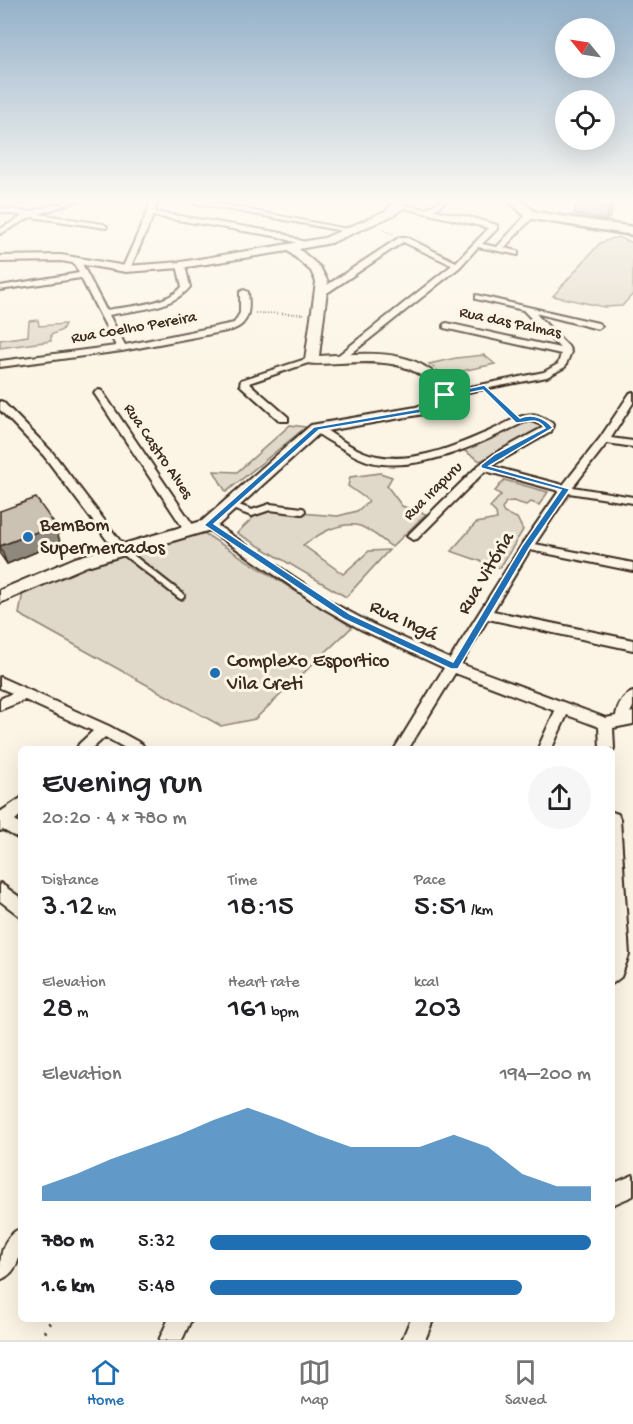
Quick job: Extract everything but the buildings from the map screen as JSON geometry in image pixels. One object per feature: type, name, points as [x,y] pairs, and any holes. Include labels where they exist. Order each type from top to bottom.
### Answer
[{"type":"street","points":[[77,263],[82,276],[105,313],[122,348]]},
{"type":"street","points":[[90,263],[126,269],[197,263]]},
{"type":"street","points":[[126,269],[129,263]]},
{"type":"street","points":[[307,263],[319,273],[322,282],[312,360]]},
{"type":"street","points":[[321,293],[368,263]]},
{"type":"street","points":[[452,263],[457,265]]},
{"type":"street","points":[[339,359],[459,263]]},
{"type":"street","points":[[105,313],[169,299],[181,294],[186,287],[181,265]]},
{"type":"street","points":[[0,288],[82,276]]},
{"type":"street","points":[[244,292],[245,313]]},
{"type":"street","points":[[479,297],[598,326]]},
{"type":"street","points":[[0,597],[71,566],[120,549],[189,528],[208,525],[316,428],[419,411],[436,405],[445,395],[547,374],[562,365],[566,352],[564,346],[526,309]]},
{"type":"street","name":"Rua Coelho Pereira","points":[[0,364],[122,348],[232,327],[239,324],[245,313]]},
{"type":"street","name":"Rua das Palmas","points":[[447,326],[566,352]]},
{"type":"street","points":[[284,419],[244,382],[312,360],[389,360],[416,366],[435,378],[445,395]]},
{"type":"street","name":"Rua Castro Alves","points":[[99,393],[189,528]]},
{"type":"street","name":"Rua Vitória","points":[[403,746],[527,546],[566,489],[604,440],[633,395]]},
{"type":"street","points":[[0,404],[48,454],[120,549]]},
{"type":"street","points":[[316,428],[360,454],[380,461],[392,461],[445,452],[523,419]]},
{"type":"street","name":"Rua Irapuru","points":[[413,536],[483,466],[549,428],[543,421],[523,419]]},
{"type":"street","points":[[604,440],[633,444]]},
{"type":"street","points":[[483,466],[566,489],[633,501]]},
{"type":"street","name":"Rua Ingá","points":[[208,525],[347,617],[454,667],[606,724]]},
{"type":"street","points":[[527,546],[633,567]]},
{"type":"street","points":[[486,614],[633,645]]},
{"type":"street","points":[[0,682],[133,746]]},
{"type":"street","points":[[0,705],[24,694]]},
{"type":"street","points":[[607,746],[606,724],[628,719],[624,709],[633,696]]},
{"type":"street","points":[[545,746],[563,709]]},
{"type":"street","points":[[86,746],[104,730]]},
{"type":"street","points":[[18,807],[1,821],[18,831]]},
{"type":"street","points":[[615,868],[620,950],[615,971]]},
{"type":"street","points":[[0,891],[18,906]]},
{"type":"street","points":[[615,1194],[633,1185]]},
{"type":"street","points":[[0,1269],[18,1243]]},
{"type":"street","points":[[170,1340],[179,1322]]},
{"type":"street","points":[[413,1340],[421,1322]]},
{"type":"lane","points":[[230,505],[252,513],[261,507],[302,511]]},
{"type":"lane","points":[[120,549],[181,596]]},
{"type":"path","points":[[245,313],[318,315]]},
{"type":"path","points":[[484,387],[523,419]]},
{"type":"path","points":[[40,1340],[51,1322]]},
{"type":"shaded area","points":[[583,263],[633,263],[633,294],[622,306],[604,307],[553,296]]},
{"type":"shaded area","points":[[38,320],[39,326],[65,324],[62,330],[51,335],[51,341],[0,348],[0,340],[28,336],[29,321]]},
{"type":"shaded area","points":[[484,355],[495,364],[443,375],[429,364],[456,358]]},
{"type":"shaded area","points":[[530,420],[537,421],[546,428],[480,461],[463,450]]},
{"type":"shaded area","points":[[290,425],[306,427],[226,492],[214,471],[237,472]]},
{"type":"shaded area","points":[[380,473],[392,477],[387,486],[402,506],[426,514],[392,547],[368,530],[352,525],[337,527],[303,545],[343,574],[369,551],[389,550],[346,597],[237,533],[261,510],[338,516],[357,511],[369,501],[348,486],[350,477]]},
{"type":"shaded area","points":[[504,480],[548,492],[539,505],[531,502],[526,505],[513,501],[506,502],[502,509],[504,513],[517,518],[523,530],[500,568],[451,551],[476,523],[497,519],[496,513],[490,507],[501,495],[495,491]]},
{"type":"shaded area","name":"Complexo Esportico Vila Creti","points":[[199,530],[352,627],[255,719],[221,726],[19,614],[23,592],[89,565]]},
{"type":"place","name":"BemBom Supermercados","points":[[28,537]]},
{"type":"place","name":"Complexo Esportico Vila Creti","points":[[215,673]]},
{"type":"route","points":[[484,387],[519,421],[528,417],[543,421],[548,425],[547,430],[483,466],[566,489],[527,546],[454,667],[347,617],[208,525],[316,428],[419,411],[436,405],[445,395],[484,387]]}]
